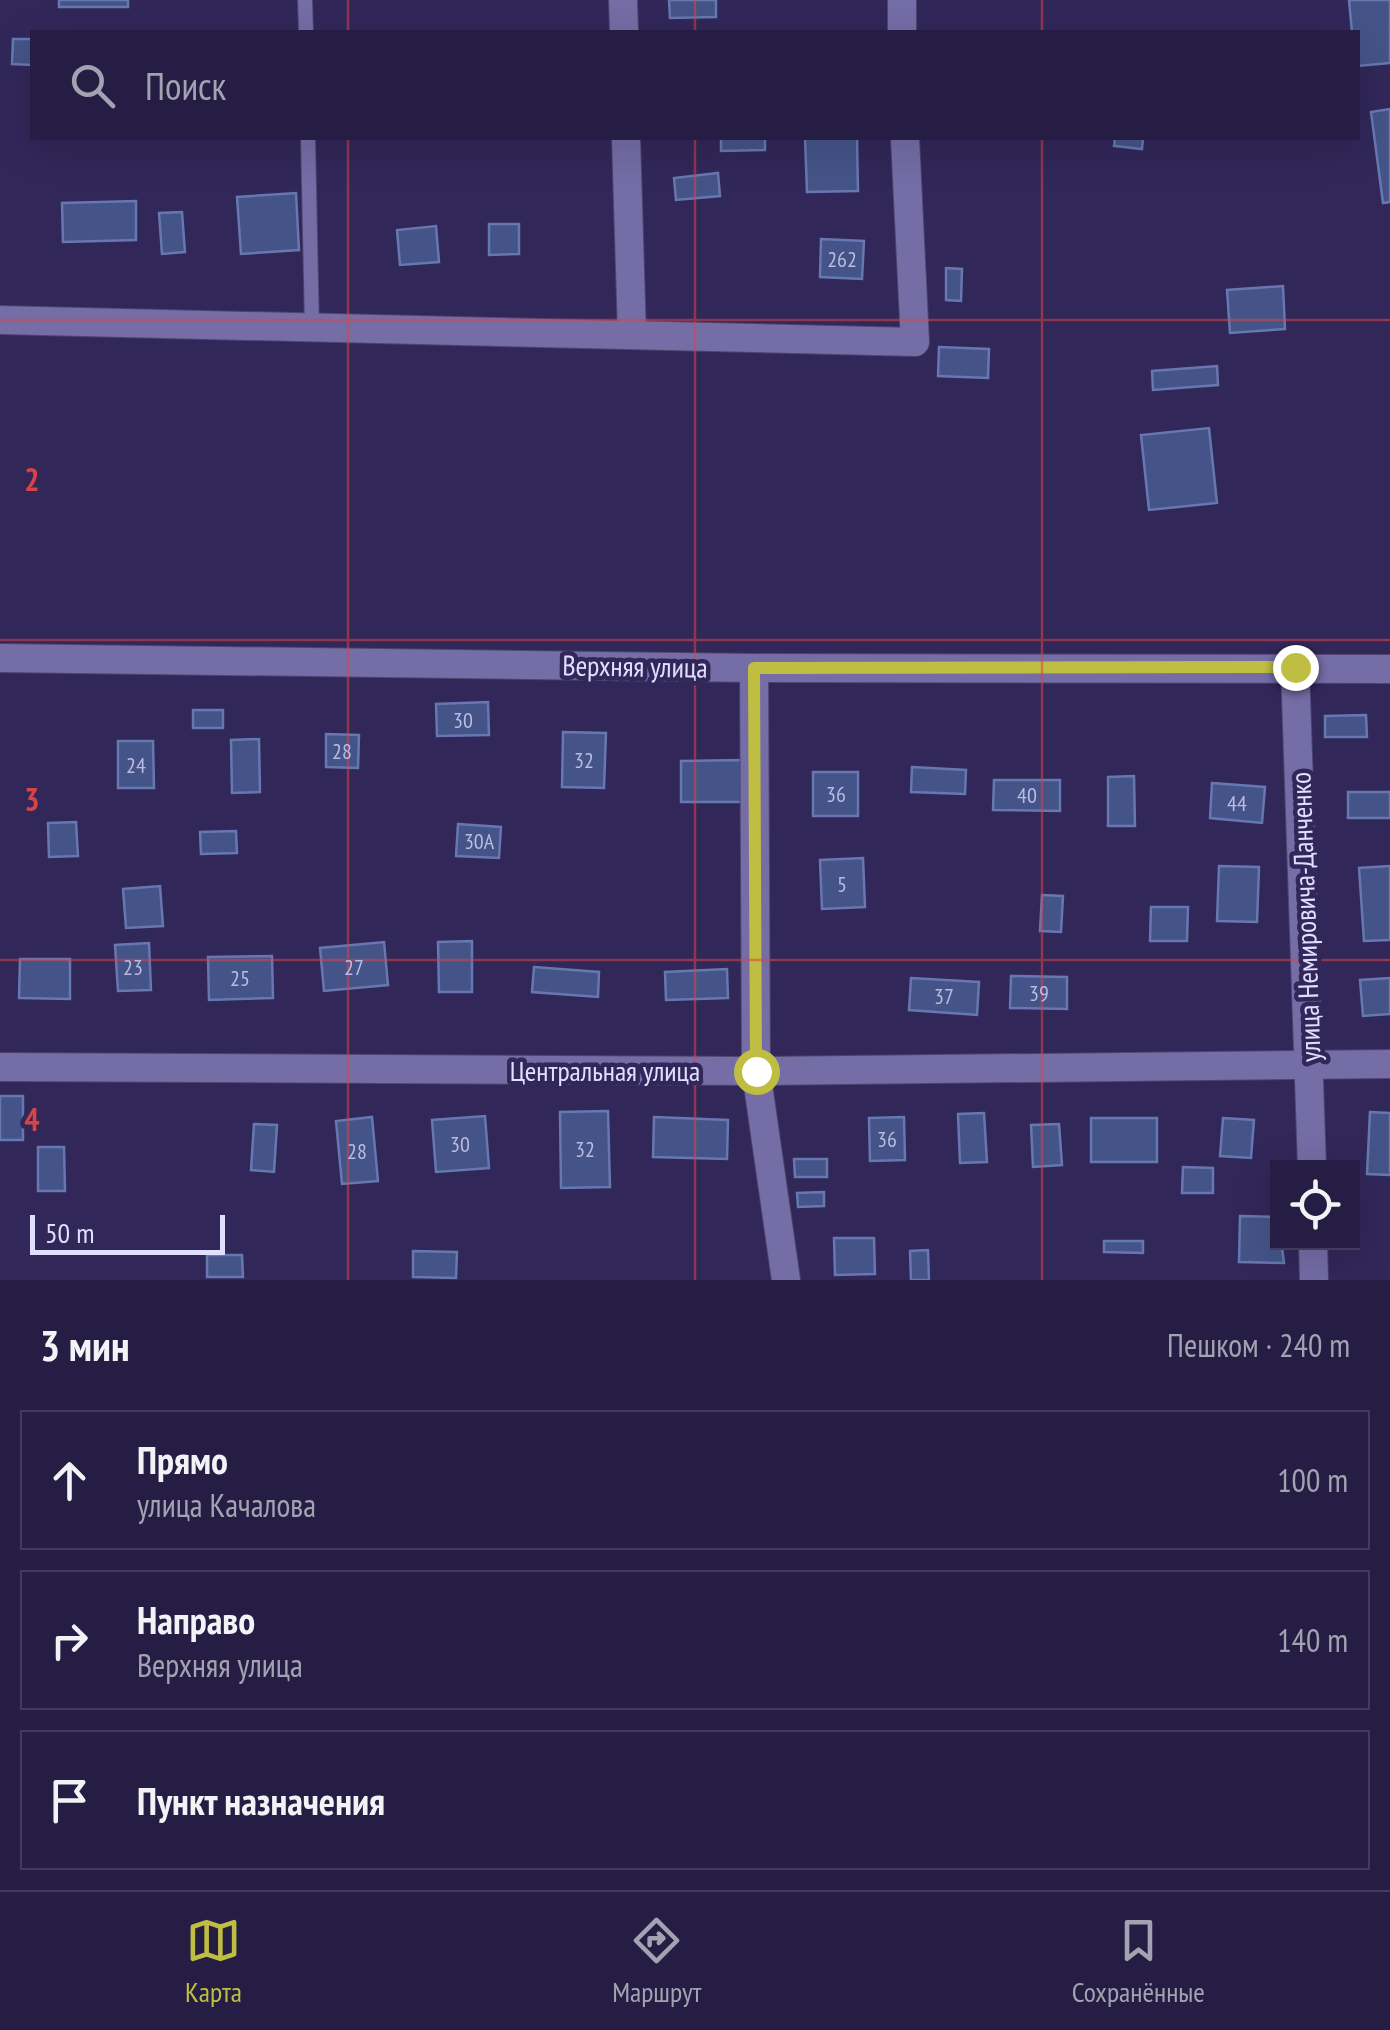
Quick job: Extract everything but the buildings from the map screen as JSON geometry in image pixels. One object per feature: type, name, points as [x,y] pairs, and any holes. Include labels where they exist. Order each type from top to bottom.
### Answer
[{"type":"street","points":[[623,0],[624,30]]},
{"type":"street","points":[[902,0],[902,30]]},
{"type":"street","points":[[626,140],[632,335]]},
{"type":"street","points":[[0,320],[915,342],[905,140]]},
{"type":"street","name":"Верхняя улица","points":[[0,658],[754,668],[1390,670]]},
{"type":"street","name":"улица Немировича-Данченко","points":[[1295,667],[1312,1160]]},
{"type":"street","points":[[754,668],[756,1071],[786,1280]]},
{"type":"street","name":"Центральная улица","points":[[0,1067],[756,1071],[1390,1064]]},
{"type":"street","points":[[1313,1250],[1314,1280]]},
{"type":"lane","points":[[305,0],[306,30]]},
{"type":"lane","points":[[308,140],[312,328]]},
{"type":"route","points":[[756,1071],[754,668],[1295,667]]}]
